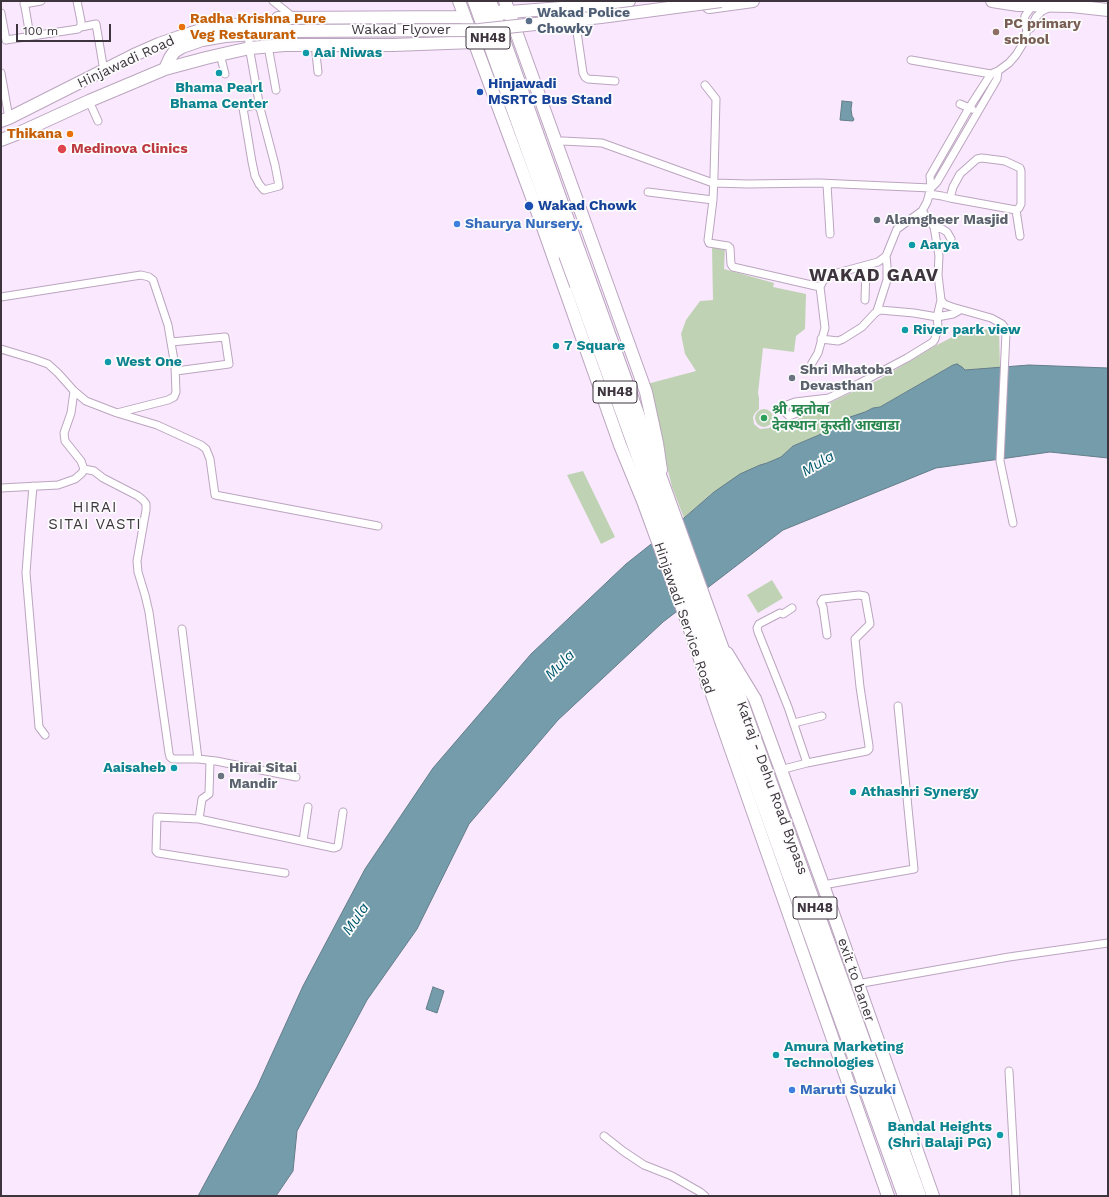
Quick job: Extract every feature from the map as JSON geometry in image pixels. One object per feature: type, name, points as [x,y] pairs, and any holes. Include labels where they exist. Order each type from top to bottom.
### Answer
[{"type":"highway","name":"NH48","points":[[475,1],[572,253],[657,495]]},
{"type":"highway","name":"NH48","points":[[491,7],[572,253]]},
{"type":"highway","points":[[491,7],[507,7]]},
{"type":"highway","name":"Katraj - Dehu Road Bypass","points":[[657,495],[726,701],[905,1196]]},
{"type":"highway","name":"Katraj - Dehu Road Bypass","points":[[699,624],[716,635],[912,1156],[919,1196]]},
{"type":"highway","points":[[708,684],[726,701]]},
{"type":"main road","points":[[440,18],[458,1],[559,270],[620,445],[657,495]]},
{"type":"main road","points":[[629,1],[601,5],[507,7],[646,392],[657,443],[657,495]]},
{"type":"main road","name":"Wakad Flyover","points":[[248,34],[290,25],[473,24],[602,14],[688,1]]},
{"type":"main road","name":"Wakad Flyover","points":[[258,24],[479,30],[601,17],[721,1]]},
{"type":"main road","points":[[517,34],[528,29],[604,22],[753,1]]},
{"type":"main road","points":[[992,1],[1018,5],[1072,6],[1108,10]]},
{"type":"main road","points":[[601,5],[604,22]]},
{"type":"main road","points":[[290,25],[465,18]]},
{"type":"main road","name":"Hinjawadi Road","points":[[5,120],[159,44],[201,30],[233,25],[258,24]]},
{"type":"main road","name":"Hinjawadi Road","points":[[1,140],[89,100],[165,69],[174,52],[182,47],[202,40],[248,34]]},
{"type":"main road","points":[[165,69],[220,54],[268,46],[315,44],[393,45],[474,42]]},
{"type":"main road","points":[[559,270],[599,263]]},
{"type":"main road","points":[[563,282],[599,263]]},
{"type":"main road","name":"Hinjawadi Service Road","points":[[699,624],[708,684],[888,1196]]},
{"type":"main road","name":"exit to baner","points":[[716,635],[755,699],[823,885],[857,984],[912,1156],[933,1196]]},
{"type":"street","points":[[30,36],[24,2],[41,1]]},
{"type":"street","points":[[77,1],[81,27]]},
{"type":"street","points":[[273,1],[290,25]]},
{"type":"street","points":[[812,363],[818,354],[821,339],[824,333],[825,323],[820,287],[823,281],[830,275],[866,266],[882,260],[886,256],[897,229],[922,211],[927,202],[930,191],[930,176],[969,108],[994,73],[1009,63],[1024,42],[1027,30],[1024,24],[1025,16],[1032,6]]},
{"type":"street","points":[[1027,30],[1032,28],[1036,17],[1042,11],[1052,6]]},
{"type":"street","points":[[1,13],[6,40],[78,29],[96,24],[104,71]]},
{"type":"street","points":[[576,24],[583,73],[585,77],[588,79],[615,81]]},
{"type":"street","points":[[248,34],[260,108],[279,186],[264,190],[255,176],[243,108],[255,105],[260,108]]},
{"type":"street","points":[[315,44],[318,72]]},
{"type":"street","points":[[268,46],[276,90]]},
{"type":"street","points":[[220,54],[224,74]]},
{"type":"street","points":[[911,60],[994,73],[998,79],[937,182],[930,191]]},
{"type":"street","points":[[1,73],[5,120]]},
{"type":"street","points":[[705,85],[716,98],[713,200],[708,240],[709,243],[728,246],[730,248],[731,264],[733,267],[820,287]]},
{"type":"street","points":[[89,100],[98,121]]},
{"type":"street","points":[[960,104],[978,112]]},
{"type":"street","points":[[556,142],[602,143],[713,183],[827,184],[930,191],[950,198],[1016,210]]},
{"type":"street","points":[[950,198],[953,187],[960,174],[977,159],[982,158],[1005,161],[1020,168],[1021,171],[1021,204],[1016,210]]},
{"type":"street","points":[[827,184],[830,234]]},
{"type":"street","points":[[648,192],[713,200]]},
{"type":"street","points":[[1016,210],[1020,236]]},
{"type":"street","points":[[829,398],[795,402],[787,405],[785,412],[789,416],[802,411],[829,398],[860,383],[907,358],[933,342],[936,337],[938,326],[936,317],[941,300],[938,275],[939,256],[934,227],[922,211]]},
{"type":"street","points":[[934,227],[947,232],[951,239]]},
{"type":"street","points":[[821,339],[838,341],[843,339],[862,326],[877,311],[887,280],[886,256]]},
{"type":"street","points":[[865,300],[866,266]]},
{"type":"street","points":[[1,297],[141,275],[149,277],[153,280],[168,325],[176,371],[176,392],[174,397],[117,413]]},
{"type":"street","points":[[941,300],[944,304],[960,310],[992,318],[1002,324],[1005,328],[1000,461],[1013,523]]},
{"type":"street","points":[[877,311],[914,313],[936,317],[953,314],[960,310]]},
{"type":"street","points":[[171,342],[225,336],[229,364],[176,371]]},
{"type":"street","points":[[1,349],[48,364],[74,391],[86,401],[117,413],[157,425],[187,438],[206,449],[210,459],[215,495],[378,526]]},
{"type":"street","points":[[74,391],[71,413],[64,433],[65,441],[81,461],[83,471]]},
{"type":"street","points":[[1,488],[58,485],[75,479],[83,471],[94,471],[103,478],[143,500],[146,504],[146,510],[137,561],[138,572],[149,612],[168,753],[173,759],[216,761],[296,777]]},
{"type":"street","points":[[33,486],[26,573],[39,727],[45,735]]},
{"type":"street","points":[[780,770],[867,751],[869,749],[855,639],[870,624],[865,596],[860,595],[823,599],[821,602],[827,635]]},
{"type":"street","points":[[792,608],[783,614],[780,613],[758,624],[757,628],[794,723],[807,763]]},
{"type":"street","points":[[182,629],[198,759]]},
{"type":"street","points":[[823,885],[914,869],[898,706]]},
{"type":"street","points":[[794,723],[822,716]]},
{"type":"street","points":[[199,819],[202,799],[210,794],[210,761]]},
{"type":"street","points":[[303,841],[308,807]]},
{"type":"street","points":[[285,873],[158,853],[156,851],[157,817],[199,819],[334,848],[338,846],[343,812]]},
{"type":"street","points":[[857,984],[1008,957],[1108,943]]},
{"type":"street","points":[[1009,1071],[1016,1196]]},
{"type":"street","points":[[604,1136],[644,1165],[672,1176],[701,1195]]},
{"type":"green space","points":[[712,247],[725,247],[724,269],[774,283],[773,287],[806,294],[805,329],[796,336],[794,352],[763,348],[758,393],[759,409],[753,417],[754,424],[760,429],[769,428],[773,425],[778,430],[812,411],[880,379],[935,346],[962,332],[999,328],[1000,368],[965,371],[953,365],[880,407],[873,408],[850,417],[819,435],[793,446],[781,457],[760,465],[714,492],[684,518],[672,487],[647,384],[696,371],[685,354],[681,334],[686,320],[700,301],[713,300]]},
{"type":"green space","name":"श्री म्हतोबा देवस्थान कुस्ती आखाडा","points":[[764,409],[770,412],[773,418],[770,424],[764,427],[758,424],[755,418],[758,412]]},
{"type":"green space","points":[[583,471],[615,537],[601,544],[567,475]]},
{"type":"green space","points":[[772,580],[783,598],[758,613],[747,595]]},
{"type":"water","points":[[842,101],[852,102],[851,109],[854,119],[853,121],[840,120]]},
{"type":"water","name":"Mula","points":[[957,364],[965,370],[1029,365],[1108,368],[1108,458],[1050,452],[936,468],[783,530],[663,622],[558,720],[469,824],[417,929],[367,1000],[297,1131],[293,1171],[276,1196],[198,1196],[257,1087],[303,986],[365,869],[433,768],[531,654],[626,564],[714,492],[740,474],[781,457],[793,446],[819,435],[850,417],[873,408],[880,407]]},
{"type":"water","points":[[433,987],[444,991],[437,1013],[426,1009]]},
{"type":"place","name":"Wakad Police Chowky","points":[[529,21]]},
{"type":"place","name":"Radha Krishna Pure Veg Restaurant","points":[[182,27]]},
{"type":"place","name":"PC primary school","points":[[996,32]]},
{"type":"place","name":"Aai Niwas","points":[[306,53]]},
{"type":"place","name":"Bhama Pearl Bhama Center","points":[[219,73]]},
{"type":"place","name":"Hinjawadi MSRTC Bus Stand","points":[[480,92]]},
{"type":"place","name":"Thikana","points":[[70,134]]},
{"type":"place","name":"Medinova Clinics","points":[[62,149]]},
{"type":"place","name":"Wakad Chowk","points":[[529,206]]},
{"type":"place","name":"Alamgheer Masjid","points":[[877,220]]},
{"type":"place","name":"Shaurya Nursery.","points":[[457,224]]},
{"type":"place","name":"Aarya","points":[[912,245]]},
{"type":"place","name":"River park view","points":[[905,330]]},
{"type":"place","name":"7 Square","points":[[556,346]]},
{"type":"place","name":"West One","points":[[108,362]]},
{"type":"place","name":"Shri Mhatoba Devasthan","points":[[792,378]]},
{"type":"place","name":"श्री म्हतोबा देवस्थान कुस्ती आखाडा","points":[[764,418]]},
{"type":"place","name":"Aaisaheb","points":[[174,768]]},
{"type":"place","name":"Hirai Sitai Mandir","points":[[221,776]]},
{"type":"place","name":"Athashri Synergy","points":[[853,792]]},
{"type":"place","name":"Amura Marketing Technologies","points":[[776,1055]]},
{"type":"place","name":"Maruti Suzuki","points":[[792,1090]]},
{"type":"place","name":"Bandal Heights (Shri Balaji PG)","points":[[1000,1135]]},
{"type":"district","name":"WAKAD GAAV","points":[[874,276]]},
{"type":"district","name":"HIRAI SITAI VASTI","points":[[95,516]]}]
